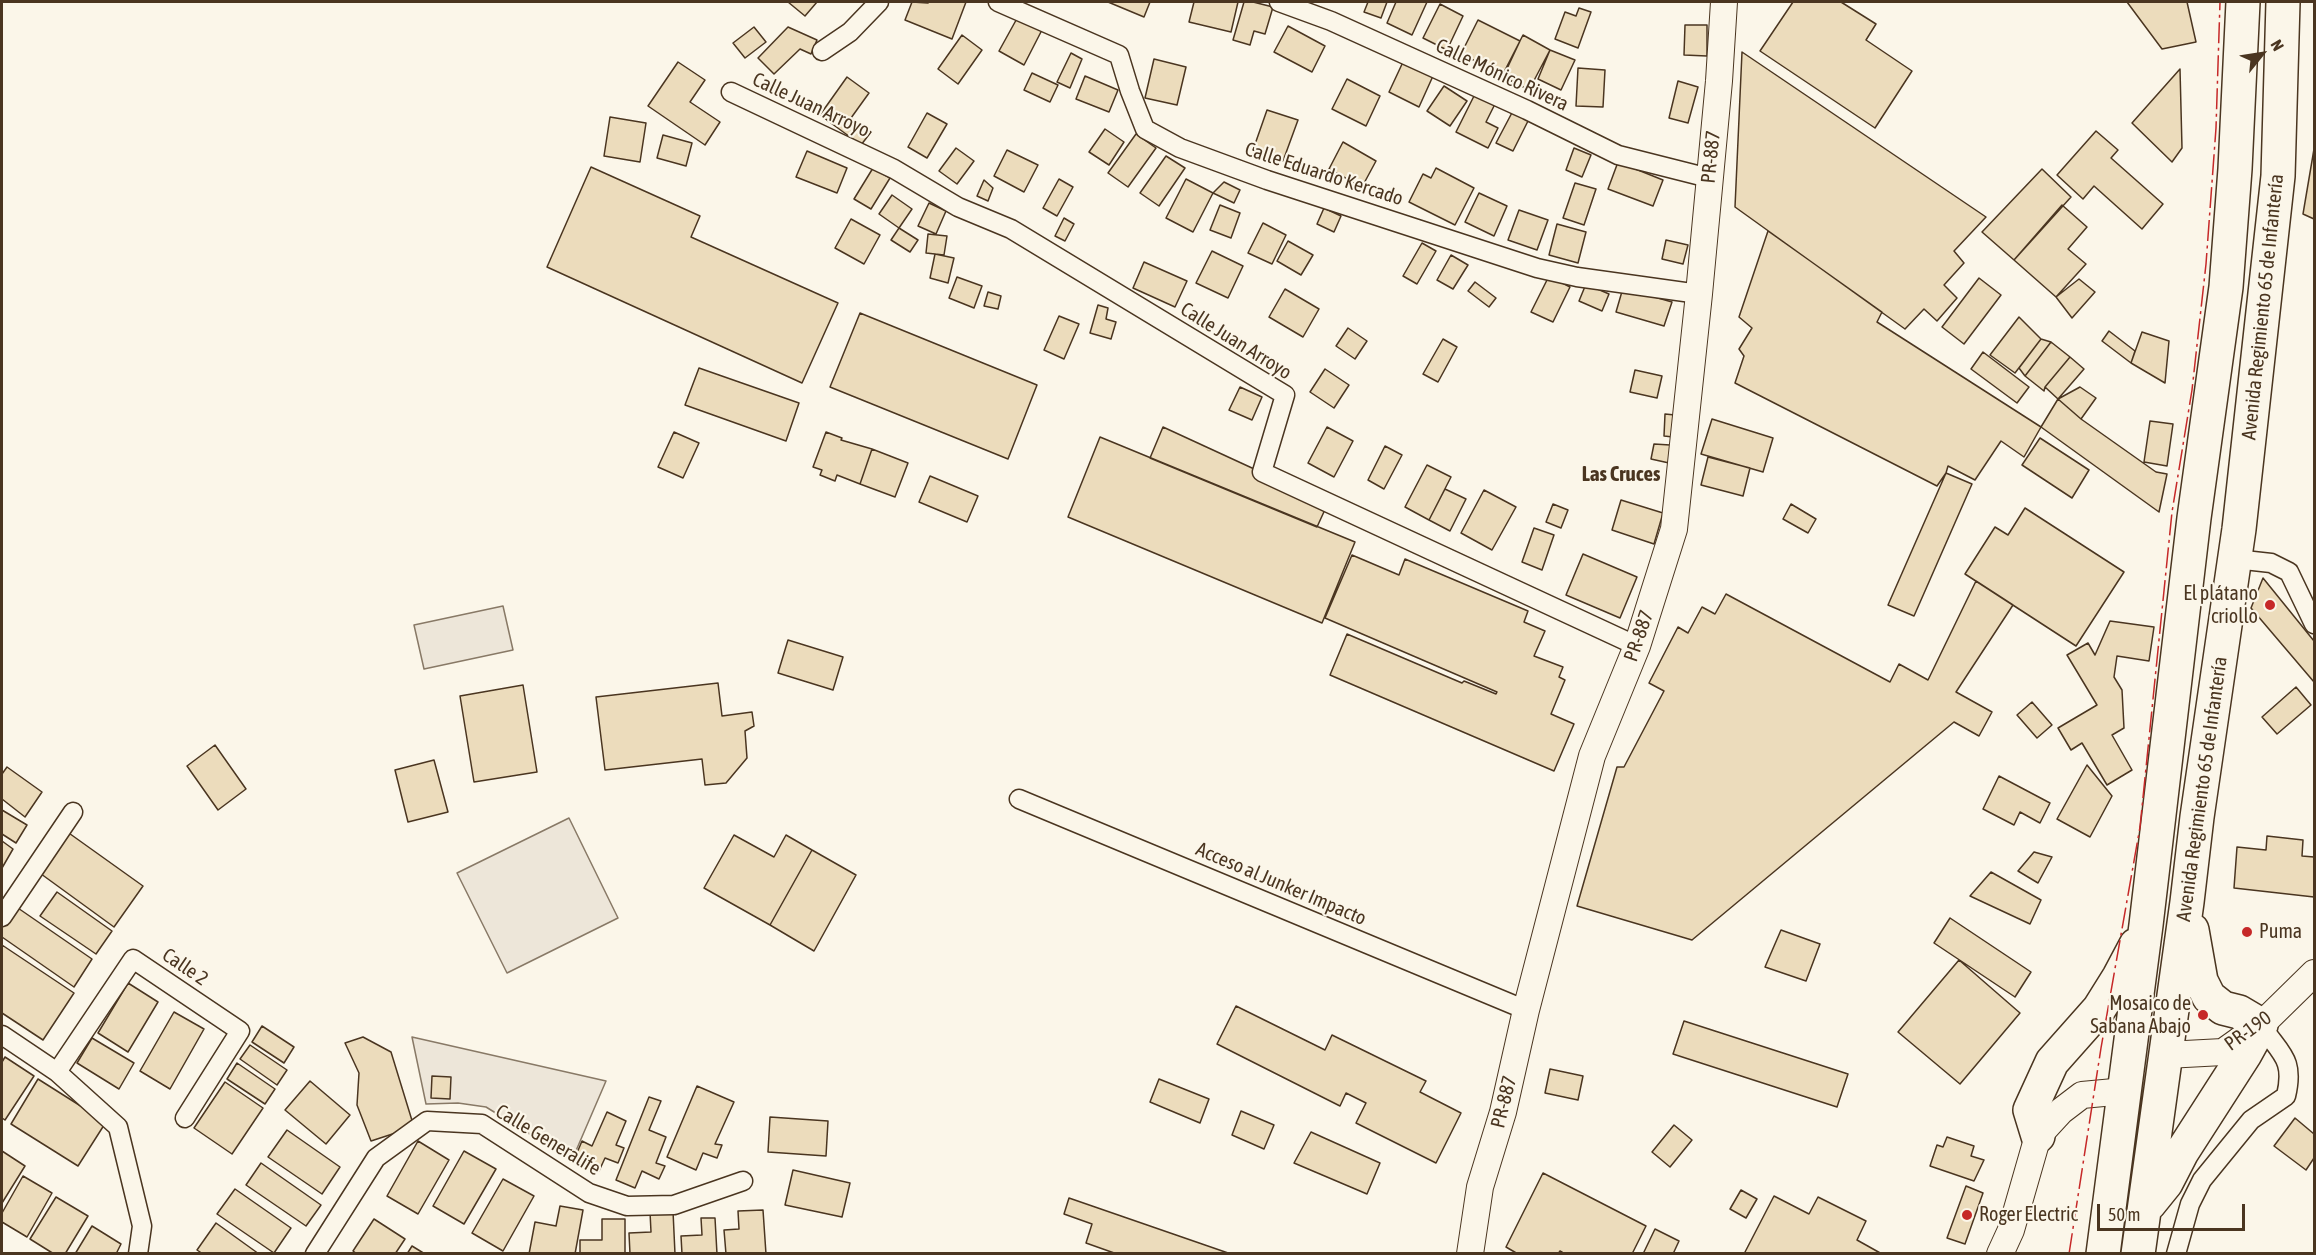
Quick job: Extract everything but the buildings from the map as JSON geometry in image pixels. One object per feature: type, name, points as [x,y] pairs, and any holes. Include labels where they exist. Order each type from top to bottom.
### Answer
[{"type":"highway","name":"Avenida Regimiento 65 de Infantería","points":[[2103,1254],[2146,925],[2194,518],[2226,287],[2243,2]]},
{"type":"highway","name":"Avenida Regimiento 65 de Infantería","points":[[2138,1254],[2197,817],[2235,559],[2278,176],[2283,2]]},
{"type":"highway","points":[[2239,89],[2281,93]]},
{"type":"highway","points":[[2144,1210],[2166,1183],[2182,1152],[2245,1054],[2261,1024],[2239,1012],[2223,1008],[2209,997],[2201,981],[2187,902]]},
{"type":"highway","points":[[2038,1136],[2030,1110],[2052,1062],[2099,1009],[2119,977],[2146,925]]},
{"type":"street","points":[[822,51],[850,32],[879,2]]},
{"type":"street","name":"Calle Eduardo Kercado","points":[[998,2],[1119,55],[1145,129],[1180,148],[1267,180],[1537,268],[1577,277],[1699,294]]},
{"type":"street","name":"Calle Mónico Rivera","points":[[1279,2],[1331,21],[1527,110],[1618,155],[1709,178]]},
{"type":"street","name":"PR-887","points":[[1470,1254],[1480,1187],[1503,1112],[1526,1010],[1592,756],[1637,646],[1674,529],[1699,294],[1724,2]]},
{"type":"street","name":"Calle Juan Arroyo","points":[[731,92],[894,169],[958,207],[1011,229],[1286,395],[1262,472],[1637,646]]},
{"type":"street","points":[[2235,559],[2271,563],[2289,572],[2314,624]]},
{"type":"street","name":"Acceso al Junker Impacto","points":[[1019,799],[1526,1010]]},
{"type":"street","points":[[2,917],[73,812]]},
{"type":"street","name":"Calle 2","points":[[57,1072],[133,959],[240,1031],[185,1118]]},
{"type":"street","name":"PR-190","points":[[2166,1055],[2223,1052],[2261,1024],[2314,973]]},
{"type":"street","points":[[2176,1254],[2190,1204],[2202,1180],[2251,1120],[2286,1096],[2291,1077],[2287,1060],[2261,1024]]},
{"type":"street","points":[[2,1035],[57,1072],[118,1127],[142,1226],[138,1254]]},
{"type":"street","points":[[2000,1254],[2011,1230],[2038,1136],[2061,1111],[2082,1095],[2124,1091]]},
{"type":"street","name":"Calle Generalife","points":[[315,1254],[376,1158],[428,1121],[482,1124],[589,1192],[627,1206],[674,1205],[743,1181]]},
{"type":"shaded area","points":[[503,606],[513,650],[424,669],[414,625]]},
{"type":"shaded area","points":[[569,818],[618,918],[507,973],[457,873]]},
{"type":"shaded area","points":[[412,1037],[606,1081],[572,1160],[486,1107],[458,1103],[426,1104]]},
{"type":"power","points":[[2069,1254],[2101,1048],[2140,827],[2172,512],[2192,390],[2206,264],[2216,128],[2220,2]]},
{"type":"place","name":"El plátano criollo","points":[[2270,605]]},
{"type":"place","name":"Puma","points":[[2247,932]]},
{"type":"place","name":"Mosaico de Sabana Abajo","points":[[2203,1015]]},
{"type":"place","name":"Roger Electric","points":[[1967,1215]]},
{"type":"district","name":"Las Cruces","points":[[1621,474]]}]
